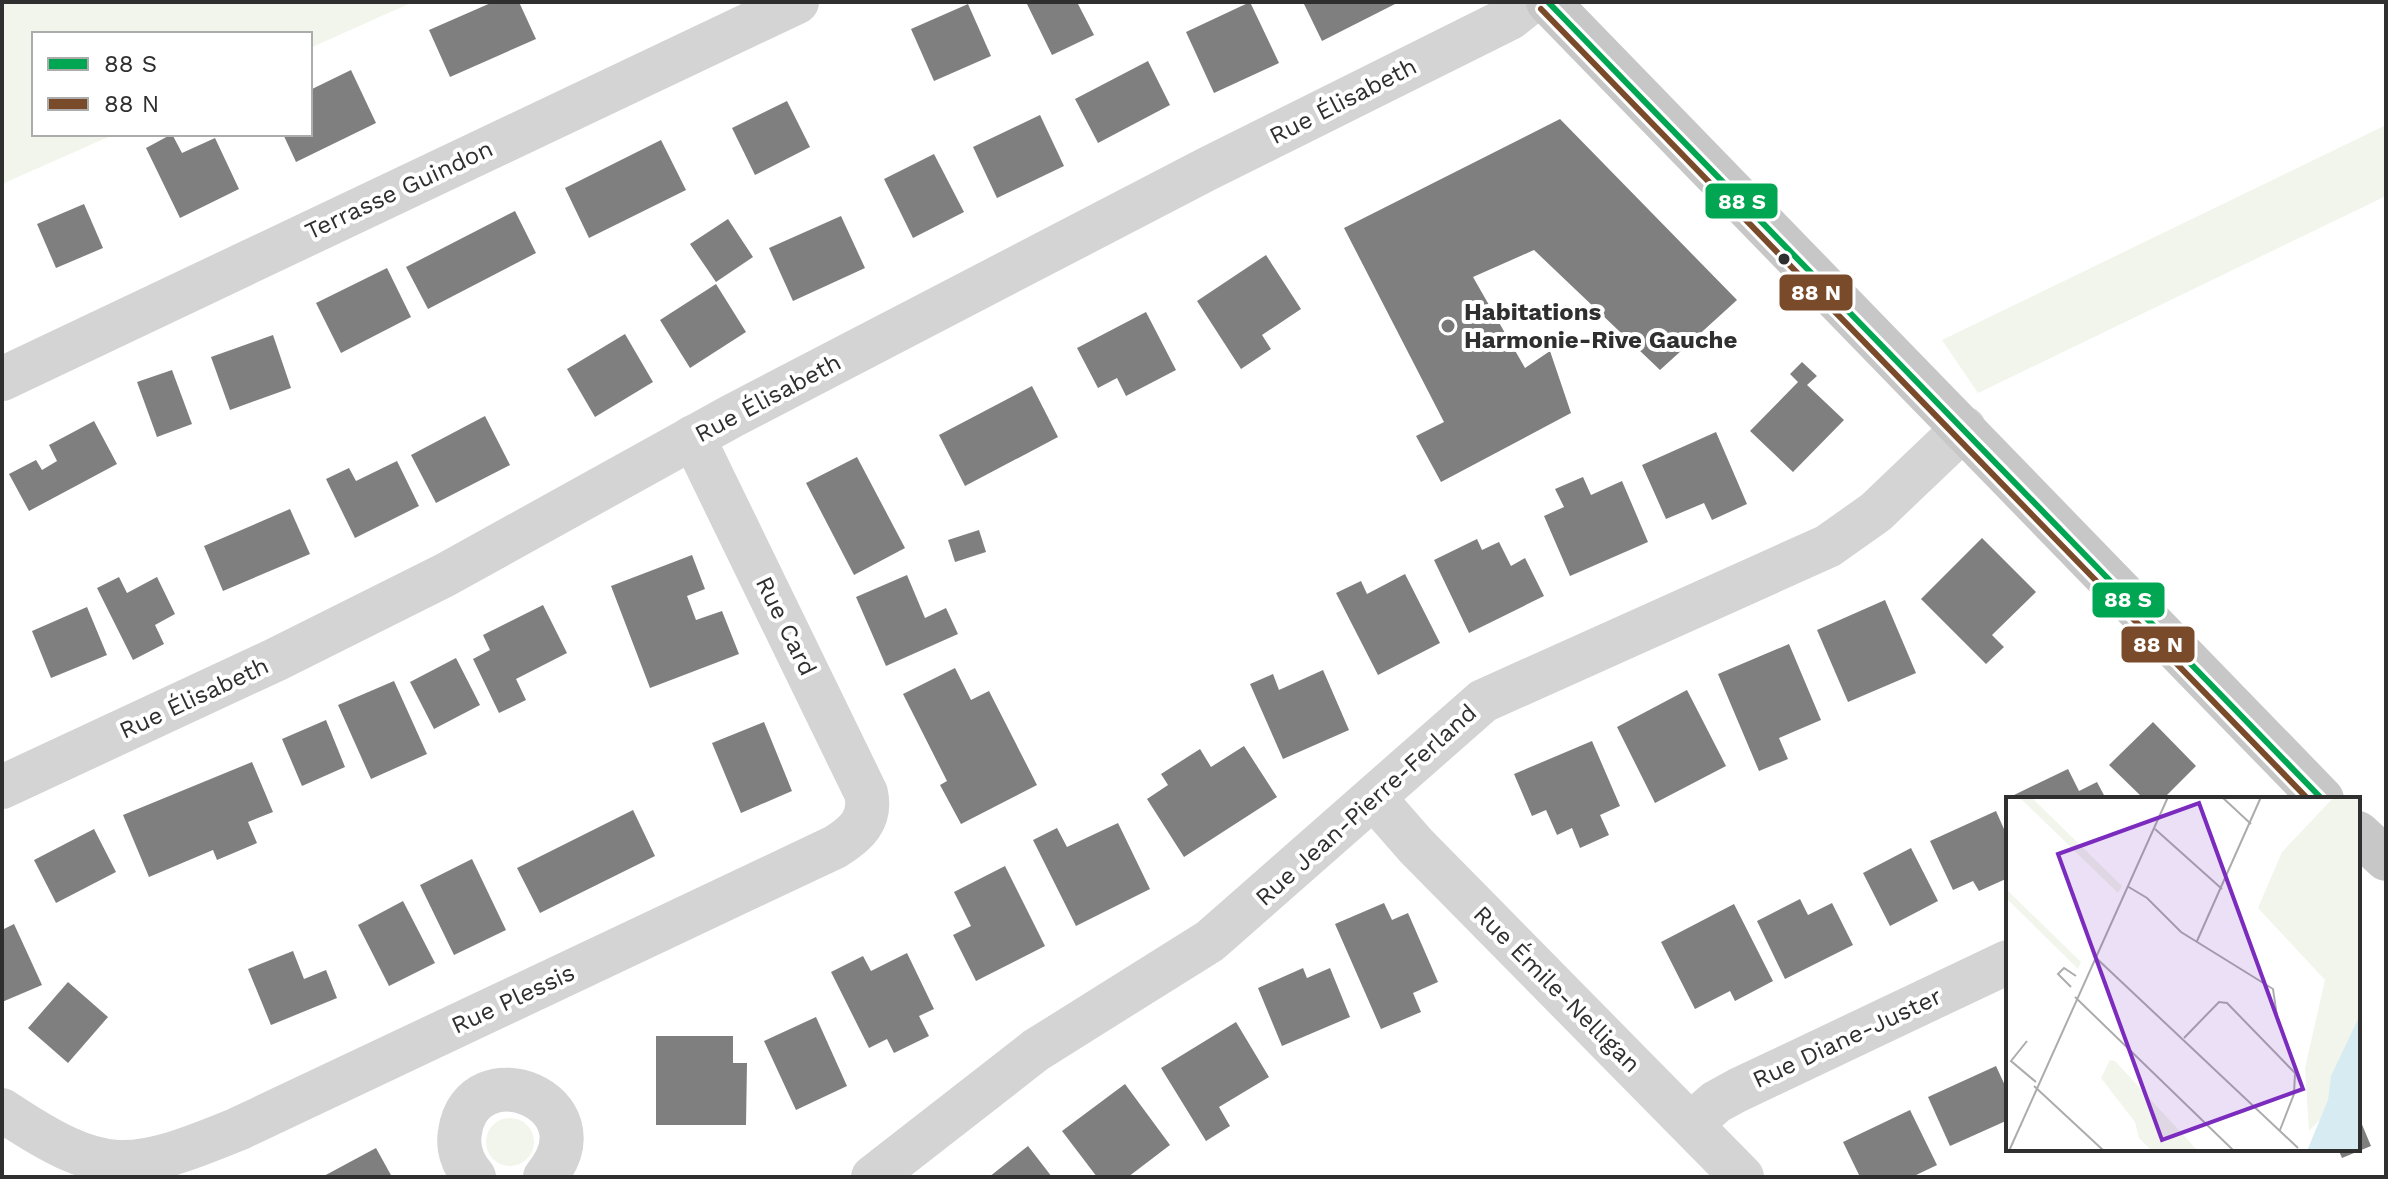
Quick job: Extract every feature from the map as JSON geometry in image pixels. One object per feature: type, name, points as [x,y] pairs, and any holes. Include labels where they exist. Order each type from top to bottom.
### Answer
[{"type":"main road","points":[[1548,2],[1964,428],[2313,796]]},
{"type":"main road","points":[[2360,835],[2386,859]]},
{"type":"street","name":"Terrasse Guindon","points":[[2,379],[797,2]]},
{"type":"street","name":"Rue Élisabeth","points":[[2,787],[383,606],[693,437],[1207,169],[1510,18],[1530,2]]},
{"type":"street","name":"Rue Jean-Pierre-Ferland","points":[[873,1177],[1036,1050],[1210,941],[1483,701],[1806,558],[1846,535],[1876,512],[1964,428]]},
{"type":"street","name":"Rue Card","points":[[693,437],[856,771],[868,802],[865,818]]},
{"type":"street","name":"Rue Émile-Nelligan","points":[[1374,798],[1416,846],[1742,1177]]},
{"type":"street","name":"Rue Plessis","points":[[2,1110],[49,1140],[94,1159],[124,1164],[148,1161],[238,1129],[835,847],[854,834],[865,818]]},
{"type":"street","name":"Rue Diane-Juster","points":[[1691,1124],[1716,1102],[1738,1090],[2006,963]]},
{"type":"street","points":[[474,1177],[459,1148],[463,1120],[481,1098],[509,1089],[537,1096],[556,1118],[560,1146],[550,1176]]},
{"type":"shaded area","points":[[2,2],[413,2],[312,47],[312,32],[32,32],[32,136],[110,136],[2,184]]},
{"type":"shaded area","points":[[2386,125],[2386,196],[1978,393],[1942,340]]},
{"type":"shaded area","points":[[510,1118],[527,1125],[534,1142],[527,1159],[510,1166],[493,1159],[486,1142],[493,1125]]},
{"type":"building","points":[[493,2],[519,2],[536,39],[450,77],[429,30]]},
{"type":"building","points":[[1026,2],[1077,2],[1094,35],[1052,55]]},
{"type":"building","points":[[1250,2],[1279,63],[1214,93],[1186,32]]},
{"type":"building","points":[[1303,2],[1399,2],[1322,41]]},
{"type":"building","points":[[968,4],[991,56],[934,81],[911,29]]},
{"type":"building","points":[[1148,61],[1170,105],[1098,143],[1075,99]]},
{"type":"building","points":[[351,70],[376,123],[296,162],[284,136],[312,136],[312,89]]},
{"type":"building","points":[[787,101],[810,147],[755,175],[732,128]]},
{"type":"building","points":[[1040,115],[1064,166],[997,198],[973,147]]},
{"type":"building","name":"Habitations Harmonie-Rive Gauche","points":[[1560,119],[1737,300],[1660,370],[1534,250],[1473,277],[1525,368],[1550,351],[1571,413],[1441,482],[1416,436],[1444,422],[1344,228]]},
{"type":"building","points":[[173,136],[182,153],[215,138],[239,189],[180,218],[146,148]]},
{"type":"building","points":[[661,140],[686,190],[589,238],[565,188]]},
{"type":"building","points":[[934,154],[964,212],[913,238],[884,179]]},
{"type":"building","points":[[84,204],[103,248],[56,268],[37,224]]},
{"type":"building","points":[[515,211],[536,253],[428,309],[406,267]]},
{"type":"building","points":[[841,216],[865,268],[793,301],[769,248]]},
{"type":"building","points":[[728,219],[753,257],[716,282],[690,244]]},
{"type":"building","points":[[1266,255],[1301,309],[1262,335],[1271,349],[1241,369],[1197,301]]},
{"type":"building","points":[[387,268],[411,317],[341,353],[316,303]]},
{"type":"building","points":[[716,284],[746,332],[690,368],[660,320]]},
{"type":"building","points":[[1146,312],[1176,370],[1126,396],[1117,378],[1098,388],[1077,348]]},
{"type":"building","points":[[625,334],[653,382],[595,417],[567,369]]},
{"type":"building","points":[[273,335],[291,388],[230,410],[211,357]]},
{"type":"building","points":[[1802,362],[1817,376],[1807,385],[1844,420],[1793,472],[1750,431],[1798,382],[1790,374]]},
{"type":"building","points":[[172,370],[192,424],[157,437],[137,382]]},
{"type":"building","points":[[1032,386],[1058,437],[965,486],[939,435]]},
{"type":"building","points":[[485,416],[510,465],[436,503],[411,455]]},
{"type":"building","points":[[94,421],[117,464],[29,511],[9,474],[36,460],[42,470],[57,461],[49,445]]},
{"type":"building","points":[[1716,432],[1747,504],[1712,520],[1704,503],[1666,519],[1642,465]]},
{"type":"building","points":[[857,457],[905,548],[854,575],[806,483]]},
{"type":"building","points":[[397,461],[419,506],[355,538],[326,479],[349,468],[356,481]]},
{"type":"building","points":[[1583,477],[1591,495],[1622,481],[1648,542],[1570,576],[1544,516],[1564,507],[1555,489]]},
{"type":"building","points":[[290,509],[310,554],[223,591],[204,546]]},
{"type":"building","points":[[979,530],[986,552],[955,562],[948,540]]},
{"type":"building","points":[[1982,538],[2036,592],[1992,635],[2004,647],[1986,664],[1921,599]]},
{"type":"building","points":[[1477,539],[1482,550],[1499,542],[1511,566],[1525,558],[1544,596],[1469,633],[1434,560]]},
{"type":"building","points":[[692,555],[705,589],[687,596],[696,620],[722,611],[739,654],[650,688],[611,586]]},
{"type":"building","points":[[1405,574],[1440,643],[1378,675],[1336,593],[1361,581],[1367,594]]},
{"type":"building","points":[[907,575],[925,618],[946,608],[958,634],[886,666],[856,597]]},
{"type":"building","points":[[119,577],[127,593],[157,577],[175,614],[155,625],[164,644],[133,660],[97,588]]},
{"type":"building","points":[[1885,600],[1916,673],[1848,702],[1817,630]]},
{"type":"building","points":[[543,605],[567,653],[516,679],[526,700],[499,713],[473,659],[490,650],[483,635]]},
{"type":"building","points":[[87,607],[107,655],[51,678],[32,631]]},
{"type":"building","points":[[1789,644],[1821,720],[1779,738],[1788,759],[1759,771],[1718,674]]},
{"type":"building","points":[[456,658],[480,705],[434,729],[410,682]]},
{"type":"building","points":[[955,668],[971,700],[989,691],[1037,785],[961,824],[940,785],[947,781],[903,694]]},
{"type":"building","points":[[1323,670],[1349,730],[1283,759],[1250,684],[1273,674],[1279,690]]},
{"type":"building","points":[[394,681],[427,754],[371,779],[338,705]]},
{"type":"building","points":[[1687,690],[1726,766],[1655,803],[1617,727]]},
{"type":"building","points":[[326,720],[345,767],[302,786],[282,739]]},
{"type":"building","points":[[764,722],[792,791],[741,813],[712,743]]},
{"type":"building","points":[[2153,722],[2196,766],[2165,797],[2142,797],[2109,765]]},
{"type":"building","points":[[1592,741],[1620,806],[1600,815],[1609,835],[1580,848],[1572,828],[1557,835],[1546,810],[1532,816],[1514,774]]},
{"type":"building","points":[[1244,746],[1277,797],[1184,857],[1147,799],[1168,785],[1161,774],[1200,749],[1211,767]]},
{"type":"building","points":[[252,762],[273,812],[248,822],[257,843],[217,860],[213,850],[149,877],[123,815]]},
{"type":"building","points":[[2068,769],[2079,791],[2097,782],[2105,797],[2015,797]]},
{"type":"building","points":[[633,810],[655,856],[540,913],[517,868]]},
{"type":"building","points":[[1996,811],[2006,834],[2006,879],[1979,891],[1973,881],[1953,890],[1930,841]]},
{"type":"building","points":[[1118,823],[1150,889],[1076,926],[1033,840],[1057,828],[1067,847]]},
{"type":"building","points":[[94,829],[116,872],[56,903],[34,860]]},
{"type":"building","points":[[1911,848],[1938,901],[1890,926],[1863,873]]},
{"type":"building","points":[[472,859],[506,930],[454,955],[420,885]]},
{"type":"building","points":[[1005,866],[1045,946],[976,981],[953,935],[971,926],[954,892]]},
{"type":"building","points":[[1800,899],[1808,915],[1832,903],[1853,945],[1785,979],[1757,921]]},
{"type":"building","points":[[403,901],[435,963],[389,986],[358,925]]},
{"type":"building","points":[[1384,903],[1392,920],[1408,913],[1438,982],[1413,993],[1421,1012],[1381,1029],[1335,924]]},
{"type":"building","points":[[1734,904],[1773,981],[1735,1001],[1730,991],[1695,1009],[1661,942]]},
{"type":"building","points":[[14,924],[42,985],[2,1002],[2,930]]},
{"type":"building","points":[[293,951],[304,979],[326,970],[337,998],[271,1025],[248,969]]},
{"type":"building","points":[[907,953],[934,1009],[919,1016],[929,1036],[894,1053],[887,1039],[869,1048],[831,972],[863,956],[871,971]]},
{"type":"building","points":[[1303,968],[1307,978],[1330,968],[1350,1017],[1282,1046],[1258,988]]},
{"type":"building","points":[[68,982],[108,1017],[68,1063],[28,1028]]},
{"type":"building","points":[[816,1017],[847,1086],[796,1110],[764,1041]]},
{"type":"building","points":[[1236,1022],[1269,1077],[1219,1107],[1230,1126],[1206,1141],[1161,1068]]},
{"type":"building","points":[[656,1036],[733,1036],[733,1063],[747,1063],[746,1125],[656,1125]]},
{"type":"building","points":[[1996,1066],[2006,1088],[2006,1121],[1950,1146],[1928,1097]]},
{"type":"building","points":[[1125,1084],[1170,1145],[1128,1177],[1097,1177],[1062,1131]]},
{"type":"building","points":[[1910,1110],[1937,1165],[1912,1177],[1860,1177],[1843,1142]]},
{"type":"building","points":[[2360,1120],[2371,1146],[2360,1151]]},
{"type":"building","points":[[1028,1146],[1052,1177],[989,1177]]},
{"type":"building","points":[[376,1148],[392,1177],[322,1177]]},
{"type":"building","points":[[2339,1151],[2359,1151],[2342,1158]]},
{"type":"transit line","points":[[1548,2],[2320,797]]},
{"type":"transit line","points":[[1541,9],[2306,797]]},
{"type":"place","name":"Habitations Harmonie-Rive Gauche","points":[[1448,326]]}]
